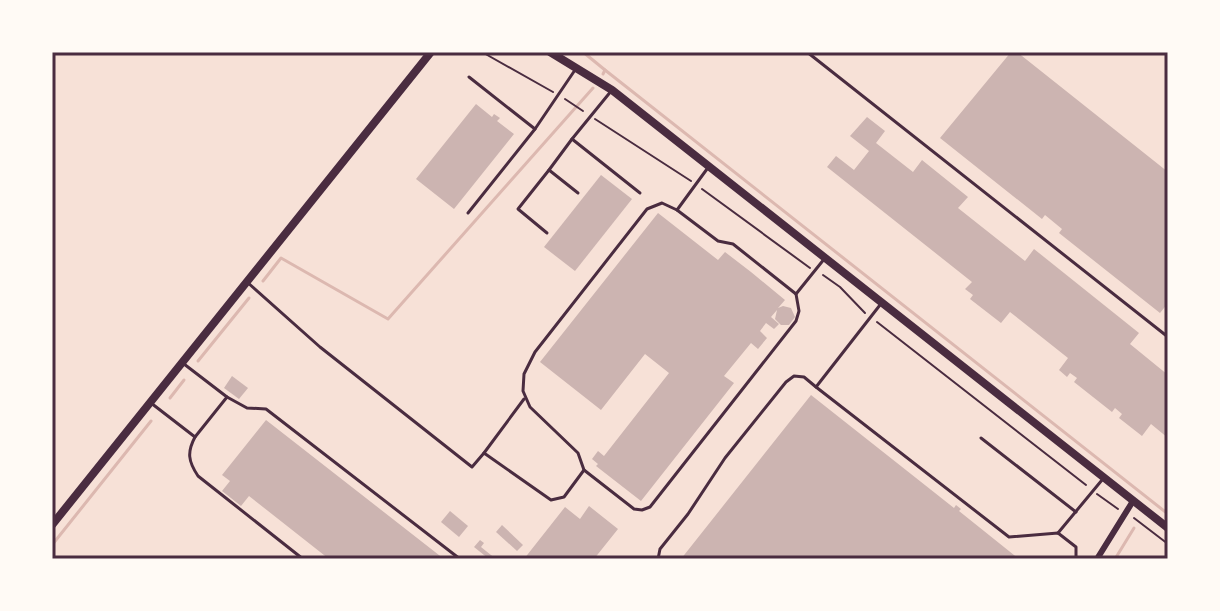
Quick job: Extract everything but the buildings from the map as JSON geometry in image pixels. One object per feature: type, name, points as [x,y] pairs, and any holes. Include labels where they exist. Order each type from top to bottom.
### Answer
[{"type":"street","points":[[52,525],[431,52]]},
{"type":"street","points":[[550,52],[612,90],[1168,528]]},
{"type":"street","points":[[1097,559],[1133,501]]},
{"type":"lane","points":[[807,52],[1168,337]]},
{"type":"lane","points":[[468,213],[535,129],[577,67]]},
{"type":"lane","points":[[469,77],[535,129]]},
{"type":"lane","points":[[547,233],[518,209],[612,90]]},
{"type":"lane","points":[[572,139],[640,193]]},
{"type":"lane","points":[[677,210],[709,166]]},
{"type":"lane","points":[[549,170],[578,193]]},
{"type":"lane","points":[[662,203],[677,210],[718,241],[733,244],[796,294],[799,312],[796,321],[650,507],[634,509],[584,470],[578,453],[530,407],[523,391],[524,374],[535,352],[647,209],[662,203]]},
{"type":"lane","points":[[796,294],[825,257]]},
{"type":"lane","points":[[247,282],[320,347],[472,467],[526,397]]},
{"type":"lane","points":[[816,387],[883,302]]},
{"type":"lane","points":[[183,363],[227,397],[247,408],[266,409],[460,559]]},
{"type":"lane","points":[[658,559],[660,549],[688,514],[725,458],[794,376],[804,377],[1009,537],[1058,533],[1076,547],[1076,559]]},
{"type":"lane","points":[[227,397],[195,437],[189,450],[189,462],[198,476],[303,559]]},
{"type":"lane","points":[[151,403],[195,437]]},
{"type":"lane","points":[[981,438],[1076,512]]},
{"type":"lane","points":[[484,453],[551,500],[564,497],[584,470]]},
{"type":"lane","points":[[1058,533],[1105,478]]},
{"type":"path","points":[[482,52],[559,95],[696,184],[815,271],[832,279],[870,317],[1093,491],[1168,544]]},
{"type":"waterway","points":[[583,52],[605,70],[603,74]]},
{"type":"waterway","points":[[605,70],[1168,514]]},
{"type":"waterway","points":[[263,281],[281,258],[388,319],[593,88]]},
{"type":"waterway","points":[[198,361],[249,298]]},
{"type":"waterway","points":[[170,398],[184,380]]},
{"type":"waterway","points":[[52,545],[151,421]]},
{"type":"waterway","points":[[1115,559],[1134,528]]}]
